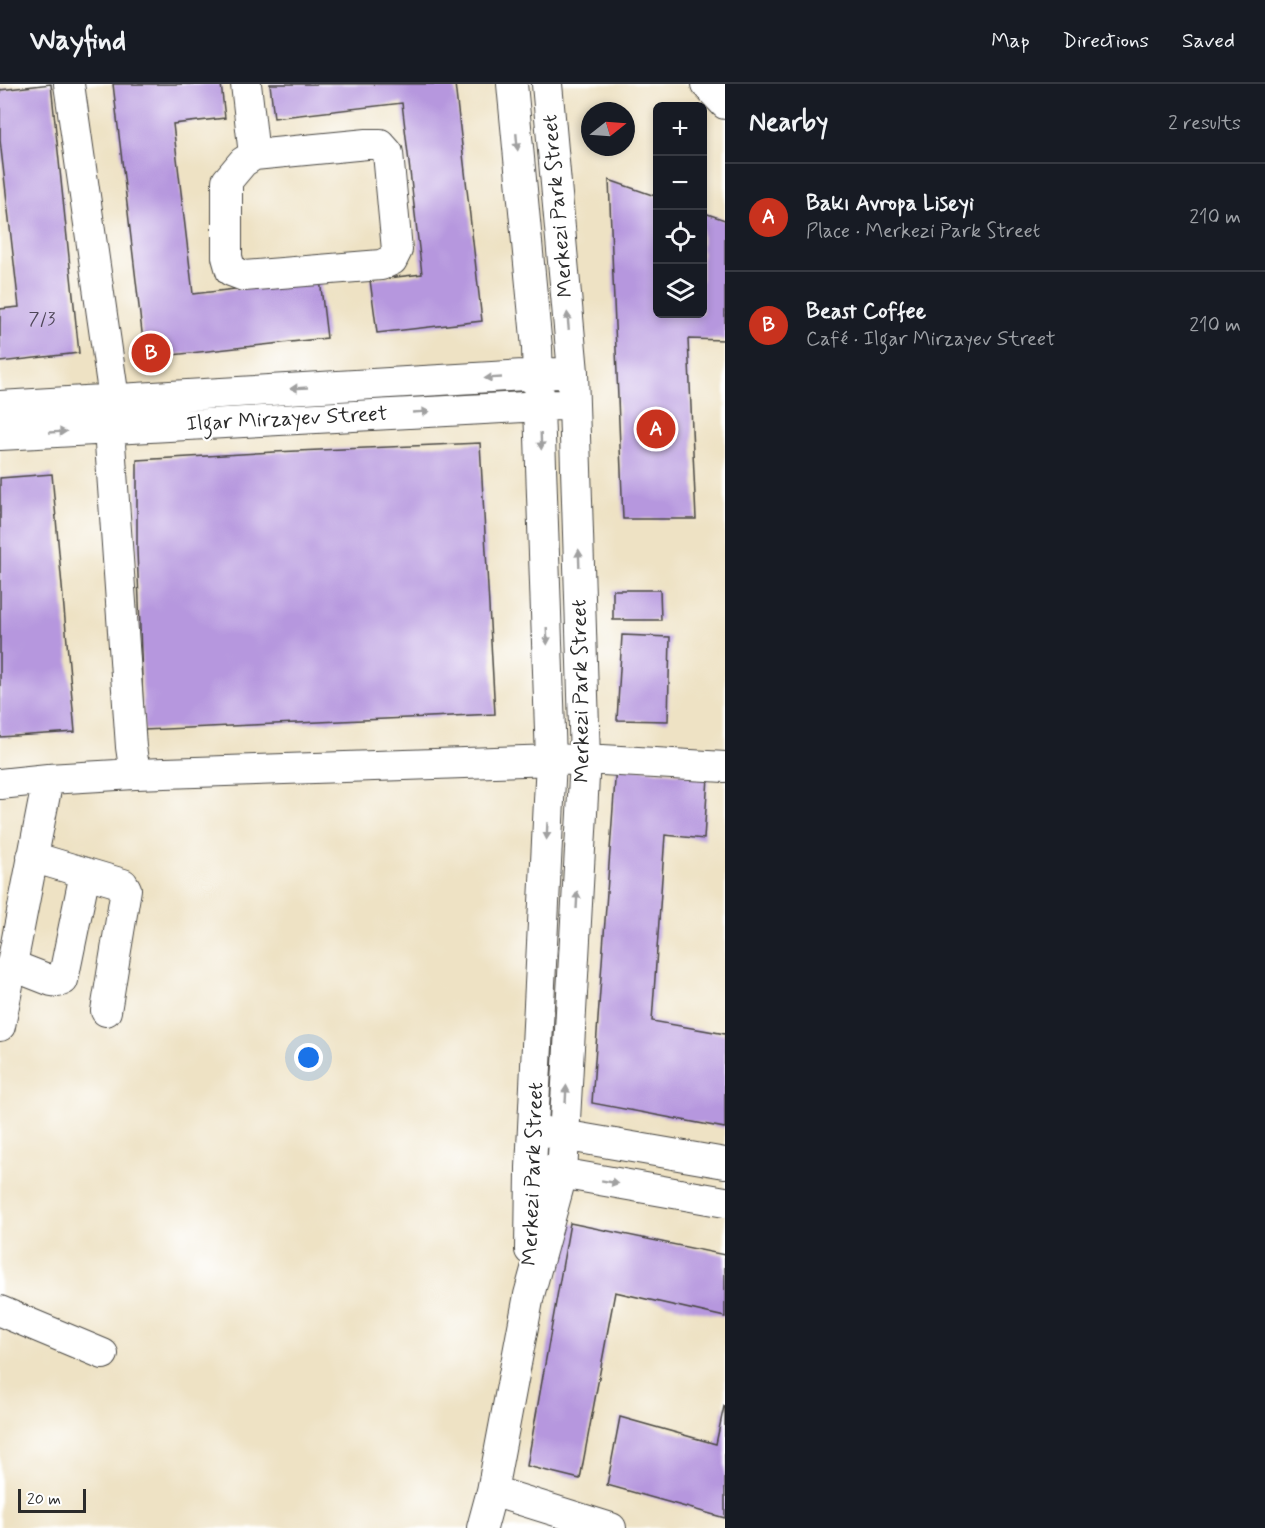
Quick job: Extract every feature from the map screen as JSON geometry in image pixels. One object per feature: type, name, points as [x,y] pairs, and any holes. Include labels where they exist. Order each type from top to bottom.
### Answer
[{"type":"street","points":[[69,84],[114,399]]},
{"type":"street","points":[[246,84],[254,155]]},
{"type":"street","name":"Merkezi Park Street","points":[[512,84],[537,348],[551,760],[531,1168],[529,1295]]},
{"type":"street","name":"Merkezi Park Street","points":[[482,1528],[492,1491],[529,1295],[562,1174],[585,759],[573,372],[547,84]]},
{"type":"street","points":[[706,84],[725,104]]},
{"type":"street","points":[[380,144],[388,153],[397,250],[392,260],[381,265],[244,276],[231,271],[227,257],[227,181],[243,162],[254,155],[380,144]]},
{"type":"street","name":"Ilgar Mirzayev Street","points":[[0,406],[573,372]]},
{"type":"street","name":"Ilgar Mirzayev Street","points":[[0,435],[574,404]]},
{"type":"street","points":[[109,429],[131,747],[135,774]]},
{"type":"street","points":[[0,784],[135,774],[585,759],[725,767]]},
{"type":"street","points":[[0,1026],[48,779]]},
{"type":"street","points":[[32,857],[123,884],[126,889],[106,1011]]},
{"type":"street","points":[[11,965],[52,981],[63,980],[85,873]]},
{"type":"street","points":[[533,1130],[725,1163]]},
{"type":"street","points":[[531,1168],[725,1202]]},
{"type":"street","points":[[0,1311],[103,1354]]},
{"type":"street","points":[[492,1491],[611,1528]]},
{"type":"building","points":[[51,84],[79,353],[0,362],[0,309],[19,307],[0,140],[0,90]]},
{"type":"building","points":[[113,84],[221,84],[225,118],[173,124],[193,294],[320,279],[327,338],[145,358]]},
{"type":"building","points":[[270,84],[455,84],[482,321],[377,333],[370,280],[422,274],[402,103],[274,118]]},
{"type":"building","points":[[609,180],[653,195],[653,318],[707,318],[707,214],[725,220],[725,340],[688,339],[696,519],[623,519]]},
{"type":"building","points":[[480,443],[495,714],[144,730],[137,550],[137,460]]},
{"type":"building","points":[[52,474],[75,732],[0,737],[0,478]]},
{"type":"building","points":[[613,590],[660,590],[661,620],[613,620]]},
{"type":"building","points":[[622,635],[670,637],[668,721],[617,720]]},
{"type":"building","points":[[616,766],[708,777],[704,839],[665,835],[652,1021],[725,1034],[725,1128],[592,1103]]},
{"type":"building","points":[[570,1223],[725,1255],[725,1317],[615,1292],[580,1479],[527,1466]]},
{"type":"building","points":[[724,1406],[725,1518],[607,1485],[620,1417],[716,1444]]},
{"type":"place","name":"Beast Coffee","points":[[151,353]]},
{"type":"place","name":"Bakı Avropa Liseyi","points":[[656,429]]}]
